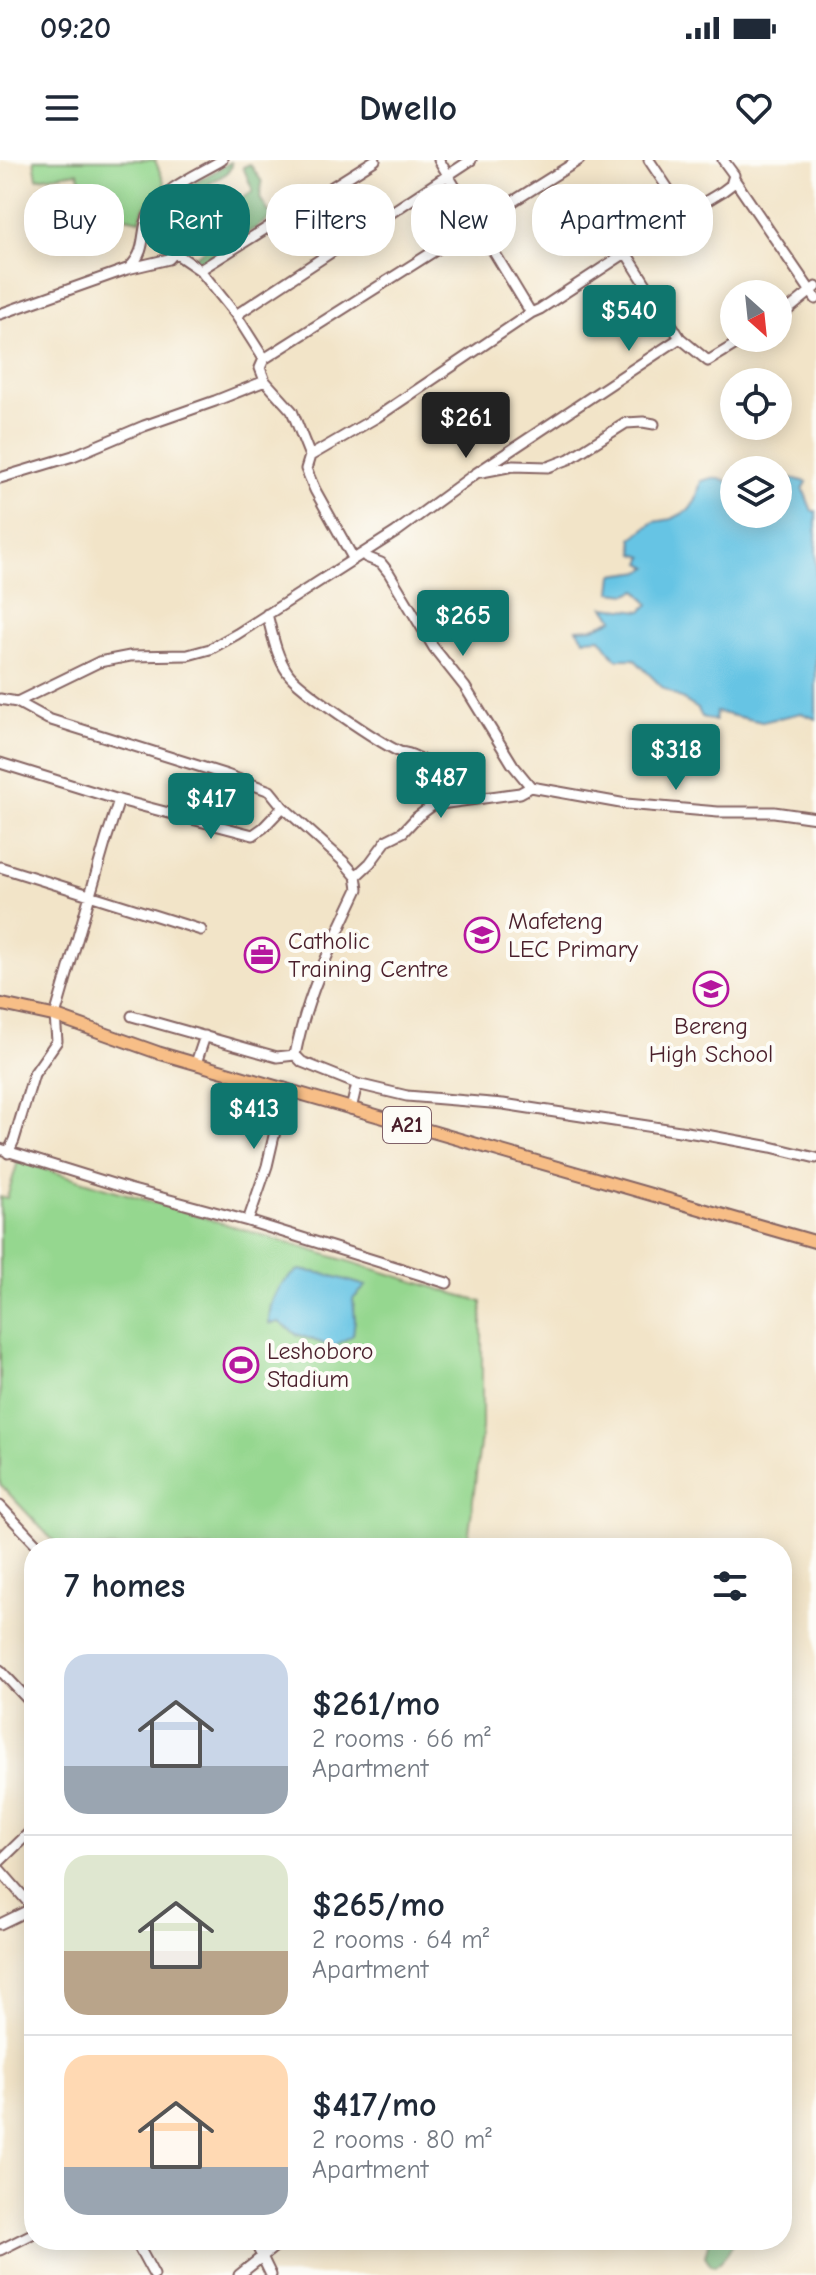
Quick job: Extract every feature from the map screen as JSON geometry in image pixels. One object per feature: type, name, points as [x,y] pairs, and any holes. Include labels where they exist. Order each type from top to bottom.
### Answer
[{"type":"main road","name":"A21","points":[[0,1004],[55,1016],[159,1053],[816,1242]]},
{"type":"street","points":[[182,184],[222,160]]},
{"type":"street","points":[[200,270],[375,160]]},
{"type":"street","points":[[439,160],[454,184]]},
{"type":"street","points":[[236,315],[471,160]]},
{"type":"street","points":[[516,200],[579,160]]},
{"type":"street","points":[[649,160],[665,184]]},
{"type":"street","points":[[723,160],[814,292],[792,308]]},
{"type":"street","points":[[713,197],[734,179]]},
{"type":"street","points":[[127,269],[140,254]]},
{"type":"street","points":[[146,256],[158,262]]},
{"type":"street","points":[[0,314],[127,269],[166,261],[172,256]]},
{"type":"street","points":[[179,256],[200,270],[236,315],[264,359]]},
{"type":"street","points":[[353,558],[306,469],[310,456],[292,411],[265,381],[260,368],[264,359],[427,256]]},
{"type":"street","points":[[496,256],[531,313]]},
{"type":"street","points":[[310,456],[377,417],[621,256]]},
{"type":"street","points":[[628,256],[680,338],[708,361],[723,352]]},
{"type":"street","points":[[17,702],[99,662],[130,656],[188,655],[210,649],[365,553],[475,474],[680,338]]},
{"type":"street","points":[[0,478],[73,456],[265,381]]},
{"type":"street","points":[[475,474],[501,467],[548,467],[569,459],[626,423],[654,424]]},
{"type":"street","points":[[365,553],[366,557],[381,563],[389,573],[434,648],[465,687],[513,765],[531,787]]},
{"type":"street","points":[[267,614],[279,658],[289,675],[388,745],[412,755],[458,786],[472,799]]},
{"type":"street","points":[[0,699],[17,702],[48,719],[270,791],[356,876],[358,889],[319,970],[302,1019],[295,1055]]},
{"type":"street","points":[[0,763],[119,800],[253,835],[283,807]]},
{"type":"street","points":[[356,876],[387,840],[403,832],[433,805],[520,793],[531,787],[626,804],[718,812],[774,812],[816,818]]},
{"type":"street","points":[[119,800],[55,1016],[57,1041],[34,1074],[14,1140],[4,1151],[248,1221],[447,1283]]},
{"type":"street","points":[[0,867],[201,930]]},
{"type":"street","points":[[132,1016],[277,1057],[295,1055]]},
{"type":"street","points":[[196,1063],[205,1036]]},
{"type":"street","points":[[295,1055],[302,1062],[357,1084],[407,1096],[503,1104],[706,1135],[816,1158]]},
{"type":"street","points":[[351,1109],[357,1084]]},
{"type":"street","points":[[248,1221],[267,1166],[285,1088]]},
{"type":"street","points":[[0,1506],[30,1538]]},
{"type":"street","points":[[0,1670],[24,1695]]},
{"type":"street","points":[[0,1861],[24,1838]]},
{"type":"street","points":[[0,1870],[24,1897]]},
{"type":"street","points":[[0,1924],[24,1913]]},
{"type":"street","points":[[0,2250],[24,2238]]},
{"type":"street","points":[[140,2250],[154,2275]]},
{"type":"street","points":[[259,2250],[271,2275]]},
{"type":"street","points":[[239,2275],[271,2250]]},
{"type":"green space","points":[[34,160],[155,160],[165,184],[140,184],[140,220],[124,217],[124,184],[82,184],[78,172],[37,178]]},
{"type":"green space","points":[[231,162],[227,173],[209,184],[193,184]]},
{"type":"green space","points":[[250,164],[262,182],[260,198],[266,208],[266,221],[250,232],[250,193],[253,191],[243,167]]},
{"type":"green space","points":[[196,256],[214,256],[203,263]]},
{"type":"green space","name":"Leshoboro Stadium","points":[[18,1161],[482,1302],[482,1428],[468,1538],[51,1538],[0,1484],[0,1197],[7,1198]]},
{"type":"green space","points":[[706,2250],[729,2250],[715,2266],[705,2256]]},
{"type":"water","points":[[792,478],[807,482],[803,489],[812,511],[816,511],[816,719],[801,713],[762,722],[716,712],[715,721],[702,717],[698,709],[662,687],[634,659],[616,659],[600,638],[584,639],[577,629],[593,628],[614,619],[604,607],[642,611],[649,604],[637,590],[628,594],[611,592],[613,575],[643,571],[649,567],[641,563],[644,557],[635,554],[632,538],[654,522],[672,519],[689,510],[696,500],[701,481],[720,479],[720,528],[792,528]]},
{"type":"water","points":[[299,1270],[366,1286],[353,1299],[353,1335],[333,1347],[296,1334],[279,1322],[269,1324],[276,1292]]},
{"type":"place","name":"Mafeteng LEC Primary","points":[[482,935]]},
{"type":"place","name":"Catholic Training Centre","points":[[262,955]]},
{"type":"place","name":"Bereng High School","points":[[711,989]]},
{"type":"place","name":"Leshoboro Stadium","points":[[241,1365]]}]
